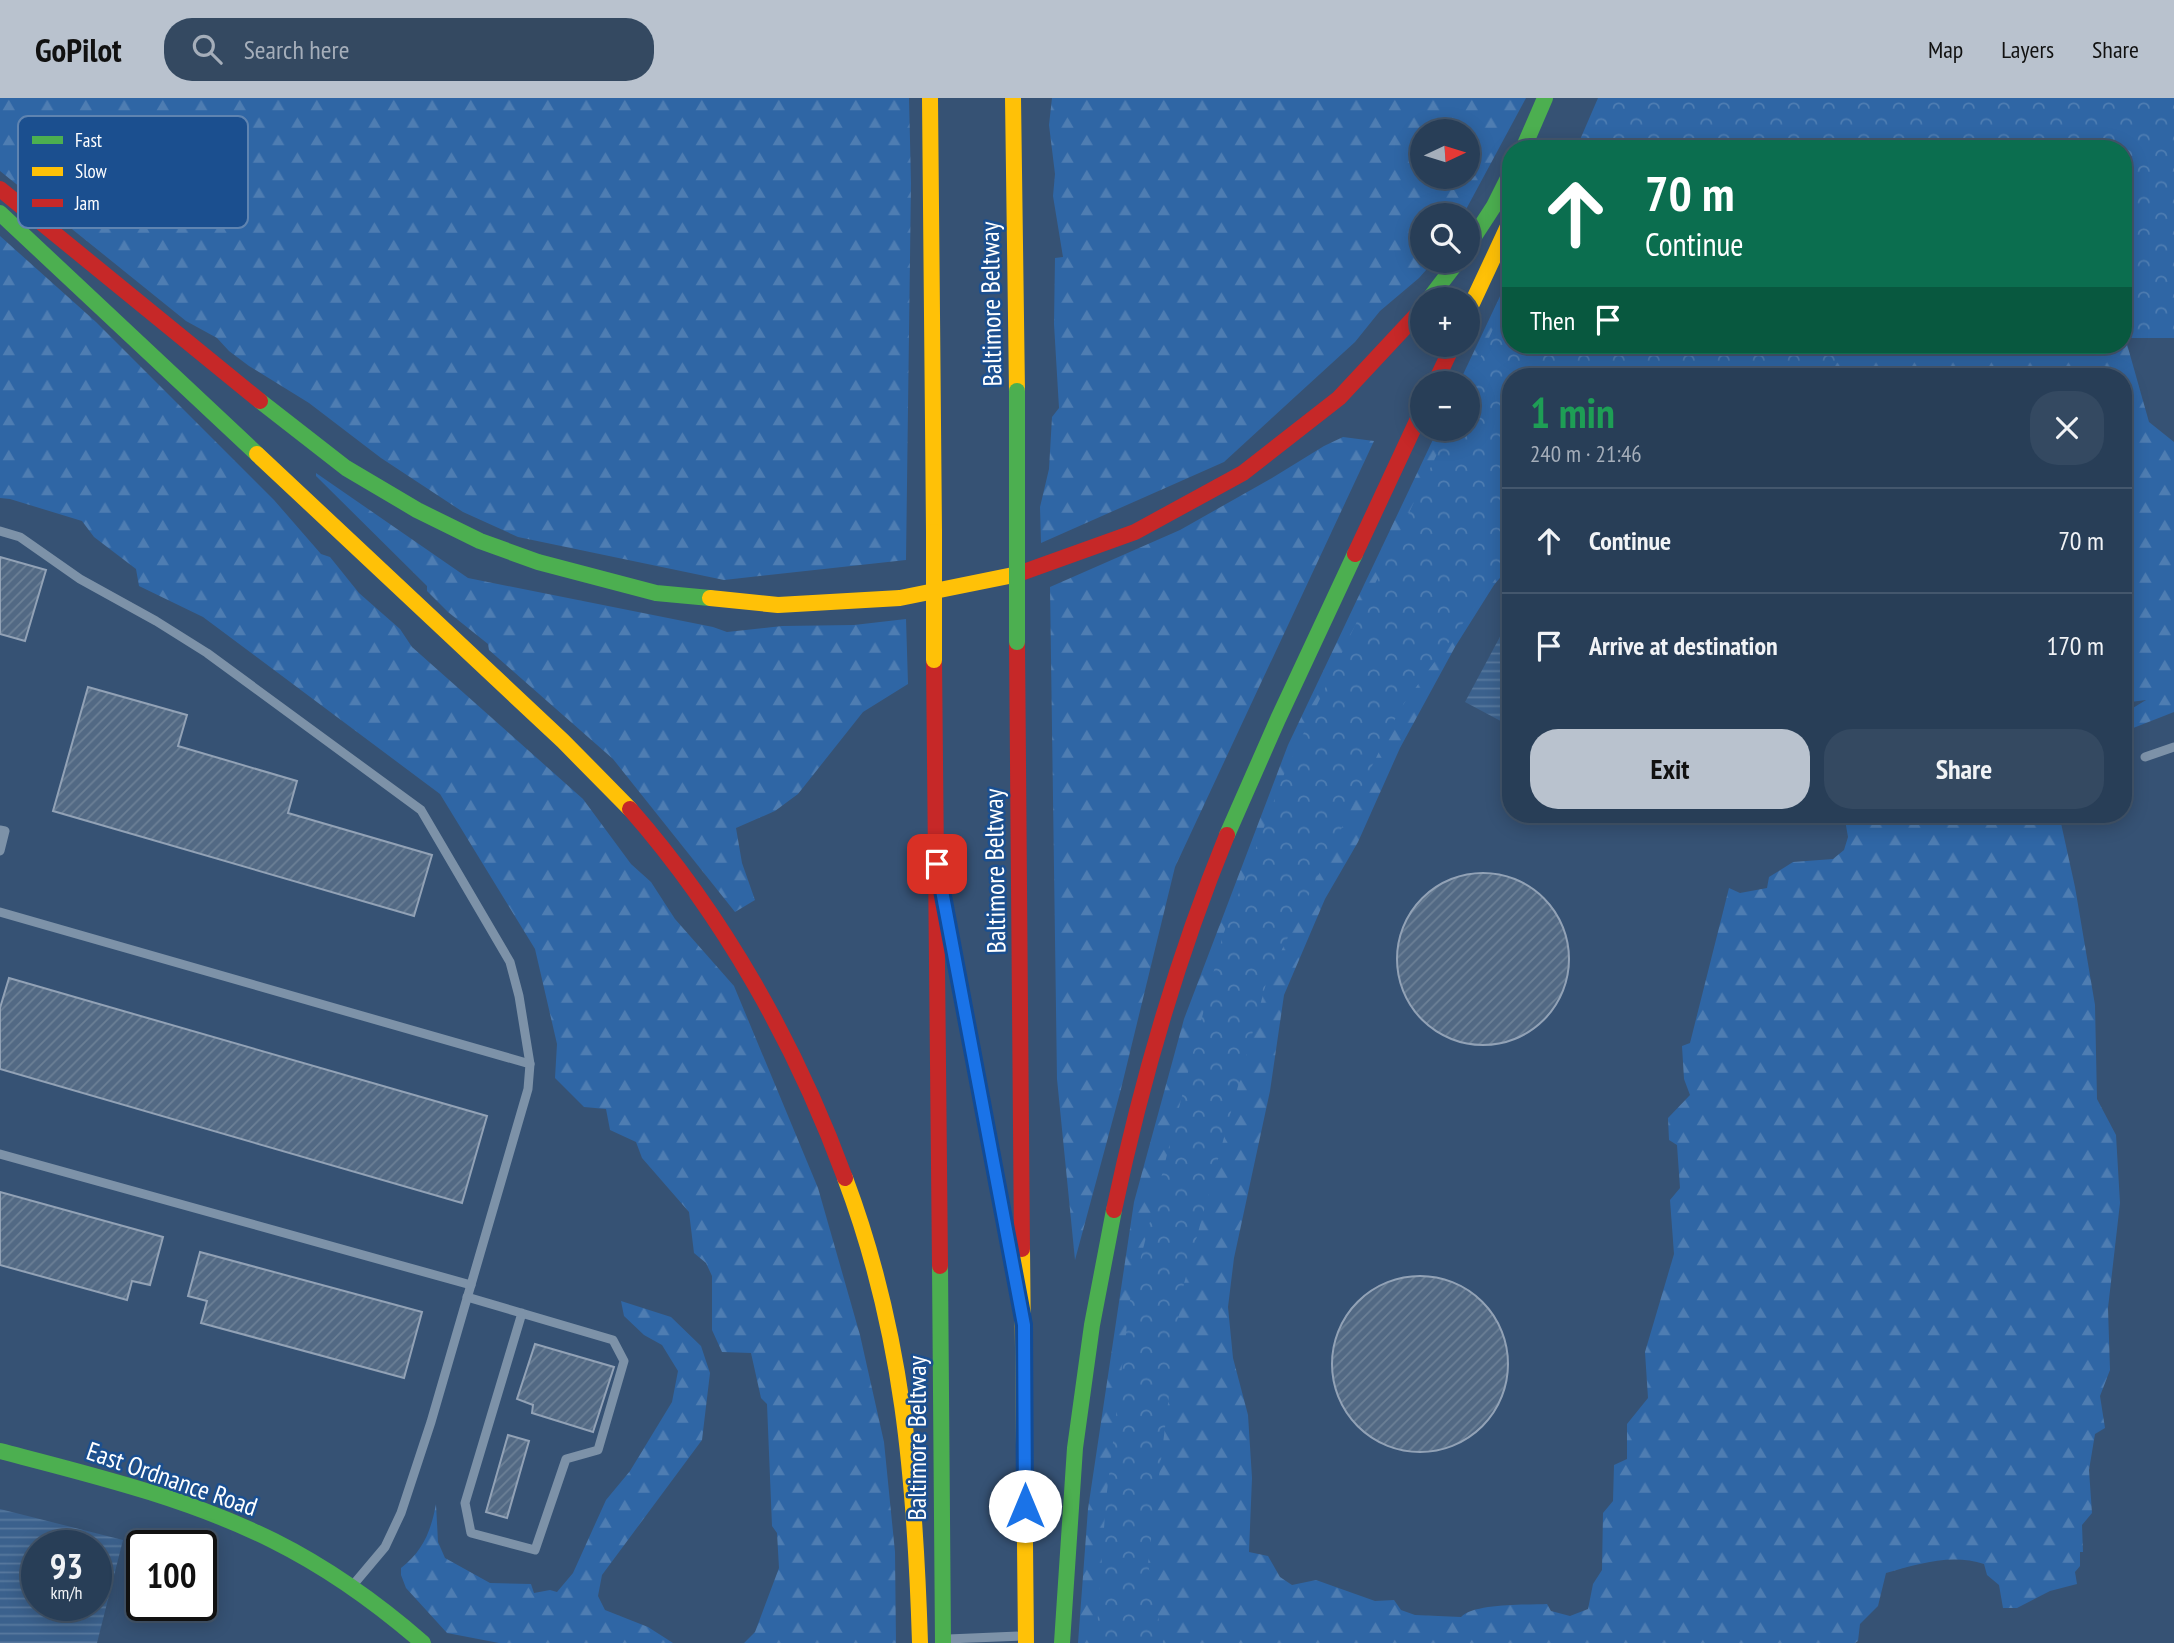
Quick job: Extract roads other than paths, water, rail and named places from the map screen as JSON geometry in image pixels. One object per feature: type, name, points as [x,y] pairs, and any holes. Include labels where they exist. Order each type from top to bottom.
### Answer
[{"type":"main road","name":"Baltimore Beltway","points":[[930,98],[943,1641]]},
{"type":"main road","name":"Baltimore Beltway","points":[[1013,98],[1026,1639]]},
{"type":"main road","points":[[1527,140],[1545,98]]},
{"type":"main road","points":[[0,189],[18,204]]},
{"type":"main road","points":[[1480,228],[1502,190]]},
{"type":"main road","points":[[0,213],[563,741],[623,802],[712,915],[786,1041],[821,1117],[875,1268],[895,1353],[908,1437],[916,1512],[920,1643]]},
{"type":"main road","points":[[48,228],[289,425],[346,467],[409,506],[465,536],[579,577],[637,591],[761,605],[840,605],[915,596],[992,581],[1053,565],[1108,544],[1171,515],[1224,485],[1278,448],[1331,405],[1379,359],[1410,323]]},
{"type":"main road","points":[[1480,287],[1502,239]]},
{"type":"main road","points":[[1438,287],[1449,273]]},
{"type":"main road","points":[[1062,1643],[1075,1449],[1095,1314],[1115,1202],[1173,986],[1245,790],[1410,436]]},
{"type":"main road","name":"East Ordnance Road","points":[[0,1451],[100,1477],[187,1504],[252,1530],[352,1586],[423,1643]]},
{"type":"lane","points":[[0,531],[20,537],[80,579],[207,653],[421,810],[510,962],[519,996],[530,1064],[528,1089],[431,1422],[401,1513],[385,1547],[352,1586]]},
{"type":"lane","points":[[2145,757],[2174,747]]},
{"type":"lane","points":[[0,830],[5,831],[0,851]]},
{"type":"lane","points":[[937,864],[947,918]]},
{"type":"lane","points":[[0,912],[530,1064]]},
{"type":"lane","points":[[949,932],[1024,1325]]},
{"type":"lane","points":[[0,1154],[471,1285]]},
{"type":"lane","points":[[467,1297],[522,1313],[613,1340],[624,1361],[598,1450],[566,1459],[535,1550],[471,1533],[465,1503],[522,1313]]},
{"type":"lane","points":[[943,1641],[1026,1639]]}]
